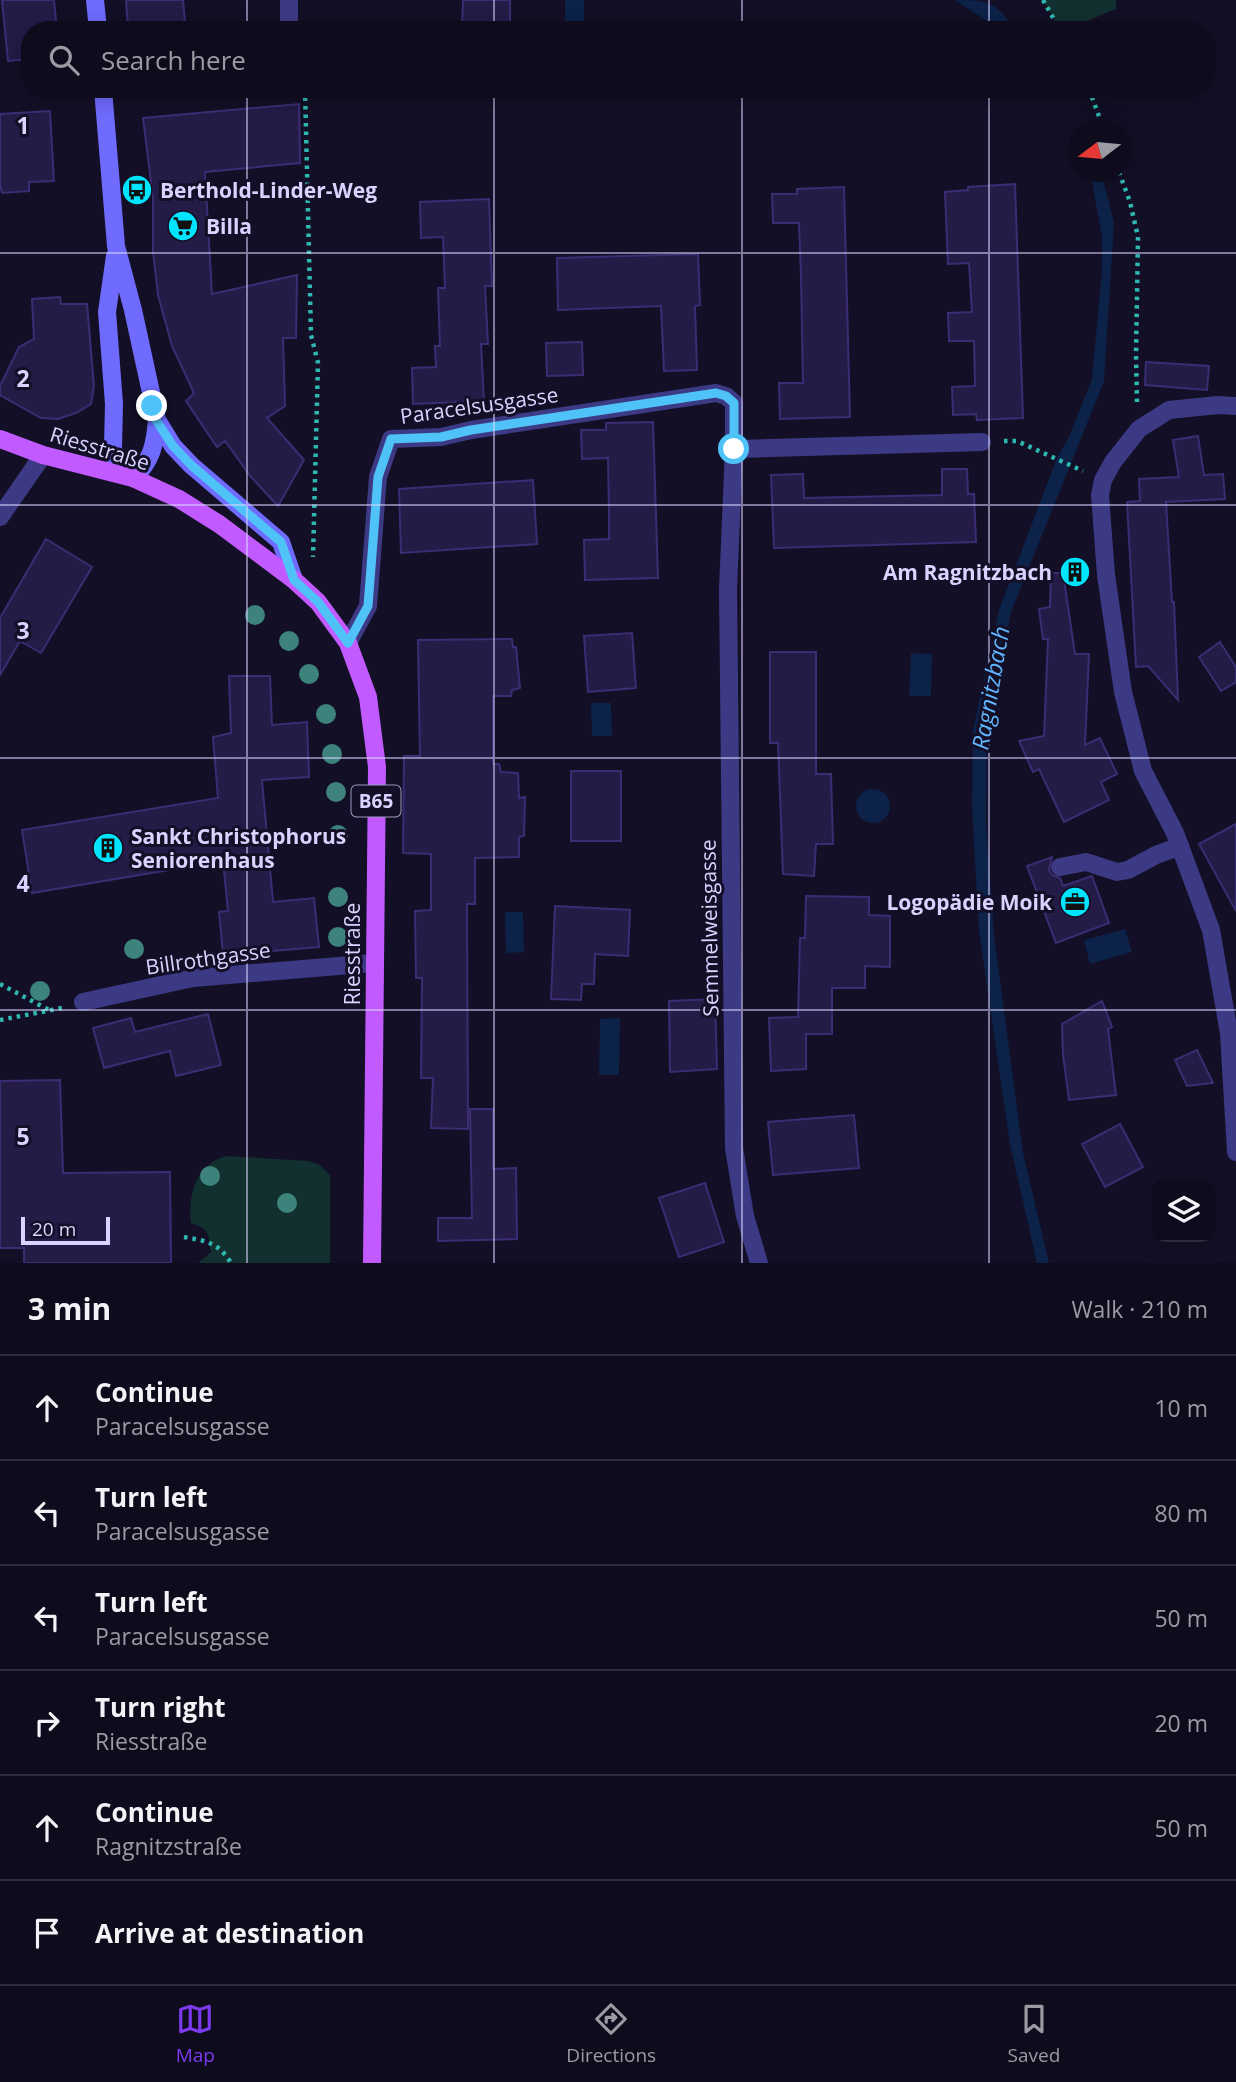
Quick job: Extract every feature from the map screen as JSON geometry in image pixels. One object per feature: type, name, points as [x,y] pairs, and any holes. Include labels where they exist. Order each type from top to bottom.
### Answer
[{"type":"main road","points":[[95,0],[96,21]]},
{"type":"main road","points":[[104,98],[116,246],[133,310],[156,420],[150,458],[142,470],[125,475],[113,447],[114,404],[107,312],[116,246]]},
{"type":"main road","points":[[156,420],[173,446],[191,465],[281,542],[294,580]]},
{"type":"main road","name":"Riesstraße","points":[[0,439],[43,455],[125,475],[179,499],[209,517],[294,580],[318,602],[348,643],[368,697],[377,767],[372,1263]]},
{"type":"street","points":[[289,0],[289,21]]},
{"type":"street","name":"Paracelsusgasse","points":[[348,643],[368,606],[378,477],[391,439],[441,437],[471,430],[716,393],[726,396],[734,403],[729,590]]},
{"type":"street","points":[[1236,405],[1169,410],[1139,429],[1113,462],[1103,480],[1100,495],[1106,575],[1123,692],[1143,771],[1180,846],[1211,930],[1229,1033],[1236,1152]]},
{"type":"street","points":[[734,449],[982,442]]},
{"type":"street","points":[[0,517],[43,455]]},
{"type":"street","name":"Semmelweisgasse","points":[[729,590],[734,1148],[745,1216],[759,1263]]},
{"type":"street","points":[[1060,867],[1086,862],[1117,872],[1128,870],[1180,846]]},
{"type":"street","name":"Billrothgasse","points":[[83,1002],[193,978],[375,963]]},
{"type":"path","points":[[1043,0],[1055,21]]},
{"type":"path","points":[[305,98],[310,335],[318,363],[313,557]]},
{"type":"path","points":[[1092,98],[1100,119]]},
{"type":"path","points":[[1123,182],[1138,237],[1136,356],[1139,429]]},
{"type":"path","points":[[982,442],[1017,441],[1076,467]]},
{"type":"path","points":[[0,984],[50,1011]]},
{"type":"path","points":[[0,1020],[83,1002]]},
{"type":"path","points":[[184,1237],[211,1242],[231,1263]]},
{"type":"green space","points":[[1043,0],[1116,0],[1116,9],[1087,21],[1055,21]]},
{"type":"green space","points":[[226,1156],[309,1161],[320,1165],[330,1175],[330,1263],[198,1263],[211,1252],[207,1233],[202,1227],[191,1223],[193,1191],[207,1166]]},
{"type":"water","points":[[565,0],[584,0],[584,21],[565,21]]},
{"type":"water","points":[[955,0],[990,4],[1009,21],[987,21]]},
{"type":"water","name":"Ragnitzbach","points":[[1092,182],[1104,182],[1114,223],[1104,381],[1011,612],[987,733],[986,821],[994,935],[1023,1153],[1049,1263],[1037,1263],[1010,1144],[979,931],[972,807],[973,730],[999,610],[1057,458],[1068,439],[1092,379],[1102,270],[1102,236]]},
{"type":"water","points":[[911,653],[932,654],[931,696],[909,696]]},
{"type":"water","points":[[591,703],[611,703],[612,736],[592,736]]},
{"type":"water","points":[[873,789],[885,794],[890,806],[885,818],[873,823],[861,818],[856,806],[861,794]]},
{"type":"water","points":[[505,912],[523,912],[524,952],[506,953]]},
{"type":"water","points":[[1125,929],[1132,952],[1090,964],[1084,940]]},
{"type":"water","points":[[620,1018],[619,1075],[599,1075],[600,1019]]},
{"type":"building","points":[[2,0],[54,0],[56,21],[21,21],[21,60],[8,61]]},
{"type":"building","points":[[126,0],[183,0],[185,21],[128,21]]},
{"type":"building","points":[[463,0],[510,0],[510,21],[462,21]]},
{"type":"building","points":[[299,104],[300,163],[205,172],[212,294],[297,275],[296,338],[283,338],[285,406],[267,418],[304,460],[278,506],[251,477],[225,441],[217,447],[186,401],[194,393],[172,346],[158,295],[153,252],[153,198],[143,118]]},
{"type":"building","points":[[50,111],[54,181],[29,182],[29,191],[2,193],[0,114]]},
{"type":"building","points":[[1015,184],[1023,418],[977,420],[976,414],[953,415],[952,387],[975,386],[974,341],[949,341],[948,313],[972,312],[969,263],[948,264],[945,192],[968,190],[968,187]]},
{"type":"building","points":[[844,187],[850,417],[780,419],[779,383],[803,383],[801,275],[799,223],[773,223],[772,194],[797,194],[797,189]]},
{"type":"building","points":[[489,199],[492,286],[485,286],[488,344],[481,344],[484,401],[413,404],[412,368],[436,367],[435,346],[440,346],[438,288],[445,288],[443,237],[421,238],[420,202]]},
{"type":"building","points":[[698,254],[700,305],[695,306],[697,370],[664,371],[661,306],[558,310],[557,258]]},
{"type":"building","points":[[60,297],[61,304],[87,304],[94,386],[91,404],[58,419],[41,418],[0,395],[0,386],[19,347],[34,339],[32,299]]},
{"type":"building","points":[[582,342],[583,375],[547,376],[546,343]]},
{"type":"building","points":[[1146,362],[1209,366],[1207,390],[1145,385]]},
{"type":"building","points":[[653,422],[658,578],[585,580],[584,540],[609,539],[608,458],[582,459],[581,430],[606,430],[606,423]]},
{"type":"building","points":[[1198,436],[1204,475],[1223,474],[1225,499],[1166,502],[1178,700],[1148,666],[1136,667],[1127,502],[1140,501],[1139,479],[1179,477],[1173,440]]},
{"type":"building","points":[[942,469],[967,469],[968,494],[974,494],[976,542],[774,548],[771,475],[803,474],[804,498],[942,495]]},
{"type":"building","points":[[533,480],[537,544],[401,553],[399,489]]},
{"type":"building","points":[[46,539],[92,567],[41,653],[20,641],[0,675],[0,618]]},
{"type":"building","points":[[1051,573],[1063,573],[1075,654],[1089,654],[1085,745],[1100,738],[1117,774],[1101,782],[1109,800],[1064,822],[1039,769],[1033,772],[1019,741],[1044,736],[1048,639],[1043,639],[1039,609],[1050,607]]},
{"type":"building","points":[[632,633],[636,688],[588,692],[584,636]]},
{"type":"building","points":[[512,639],[513,647],[516,647],[520,688],[512,690],[511,696],[493,696],[493,764],[499,764],[501,772],[518,773],[519,798],[525,797],[524,836],[519,837],[519,857],[475,858],[475,904],[467,904],[468,1129],[431,1128],[433,1078],[421,1078],[422,978],[416,978],[415,911],[431,910],[431,854],[403,853],[404,756],[420,756],[418,640]]},
{"type":"building","points":[[1220,642],[1236,667],[1236,682],[1221,691],[1199,657]]},
{"type":"building","points":[[770,652],[816,652],[816,774],[831,774],[833,844],[816,844],[814,876],[783,874],[778,743],[770,743]]},
{"type":"building","points":[[229,676],[270,676],[272,725],[307,722],[309,777],[262,780],[273,902],[314,898],[319,947],[223,955],[219,912],[228,911],[223,861],[32,893],[22,830],[218,798],[213,737],[231,733]]},
{"type":"building","points":[[571,771],[621,771],[621,841],[571,841]]},
{"type":"building","points":[[1236,824],[1236,911],[1199,844]]},
{"type":"building","points":[[1052,857],[1049,870],[1052,875],[1060,878],[1063,886],[1092,876],[1109,923],[1056,943],[1027,866]]},
{"type":"building","points":[[806,896],[869,897],[869,915],[890,916],[890,967],[865,966],[865,988],[832,988],[832,1034],[806,1034],[806,1069],[771,1071],[769,1018],[798,1017],[800,938],[805,938]]},
{"type":"building","points":[[555,906],[630,910],[628,956],[595,954],[594,984],[582,984],[581,1000],[551,999]]},
{"type":"building","points":[[715,999],[717,1069],[670,1072],[669,1001]]},
{"type":"building","points":[[1102,1001],[1112,1027],[1108,1029],[1116,1095],[1069,1100],[1062,1024]]},
{"type":"building","points":[[208,1014],[221,1065],[176,1076],[170,1051],[104,1068],[93,1028],[131,1018],[135,1032]]},
{"type":"building","points":[[1197,1050],[1213,1083],[1187,1086],[1175,1060]]},
{"type":"building","points":[[60,1080],[63,1173],[170,1172],[171,1263],[24,1263],[24,1248],[0,1248],[0,1081]]},
{"type":"building","points":[[470,1109],[493,1109],[493,1169],[516,1168],[517,1239],[438,1241],[438,1218],[472,1218]]},
{"type":"building","points":[[854,1115],[859,1168],[773,1175],[768,1122]]},
{"type":"building","points":[[1120,1124],[1143,1167],[1105,1187],[1082,1144]]},
{"type":"building","points":[[705,1183],[724,1242],[679,1257],[659,1198]]},
{"type":"place","name":"Berthold-Linder-Weg","points":[[137,190]]},
{"type":"place","name":"Billa","points":[[183,226]]},
{"type":"place","name":"Am Ragnitzbach","points":[[1075,572]]},
{"type":"place","name":"Sankt Christophorus Seniorenhaus","points":[[108,848]]},
{"type":"place","name":"Logopädie Moik","points":[[1075,902]]},
{"type":"route","points":[[152,406],[156,420],[173,446],[191,465],[281,542],[294,580],[318,602],[348,643],[368,606],[378,477],[391,439],[441,437],[471,430],[716,393],[726,396],[734,403],[734,449]]}]
